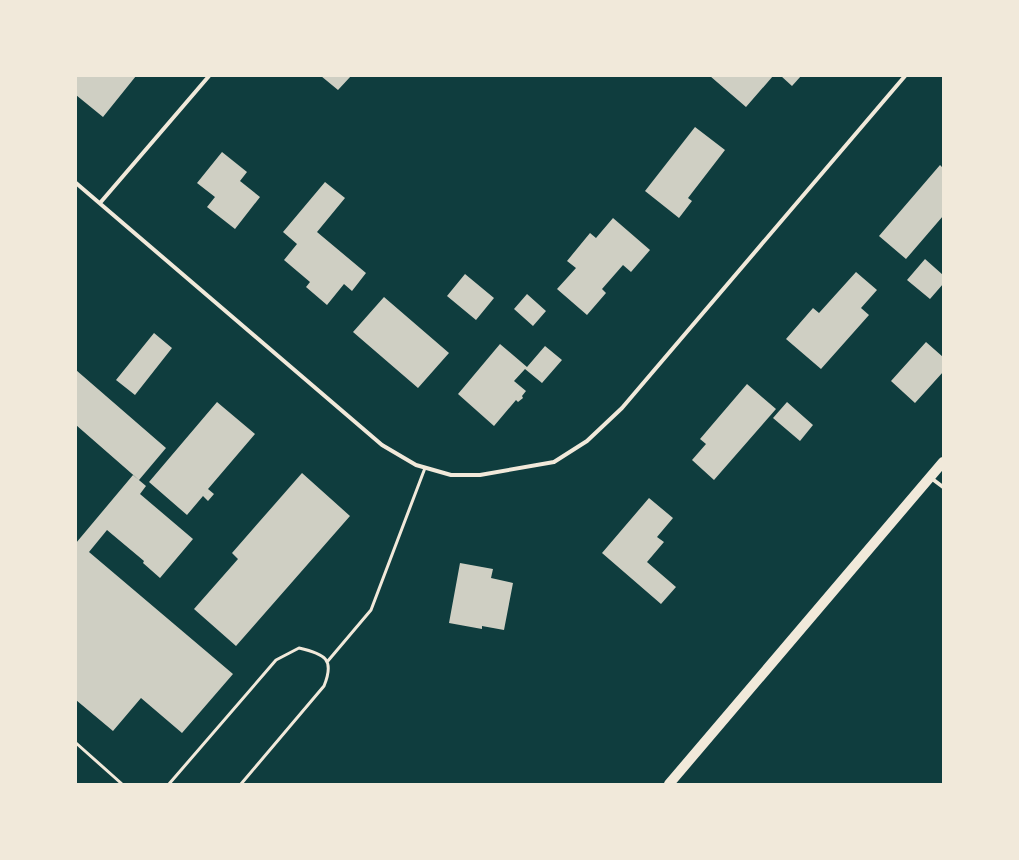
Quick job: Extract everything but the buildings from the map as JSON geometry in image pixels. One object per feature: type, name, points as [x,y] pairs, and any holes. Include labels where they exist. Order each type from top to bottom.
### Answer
[{"type":"main road","points":[[669,784],[943,462]]},
{"type":"street","points":[[100,204],[209,76]]},
{"type":"street","points":[[76,183],[382,445],[416,466],[451,475],[480,475],[554,462],[587,441],[622,408],[905,76]]},
{"type":"street","points":[[930,478],[943,488]]},
{"type":"lane","points":[[327,662],[371,610],[425,468]]},
{"type":"lane","points":[[169,784],[276,660],[299,648],[317,652],[327,662],[329,672],[324,686],[241,784]]},
{"type":"lane","points":[[76,743],[122,784]]}]
